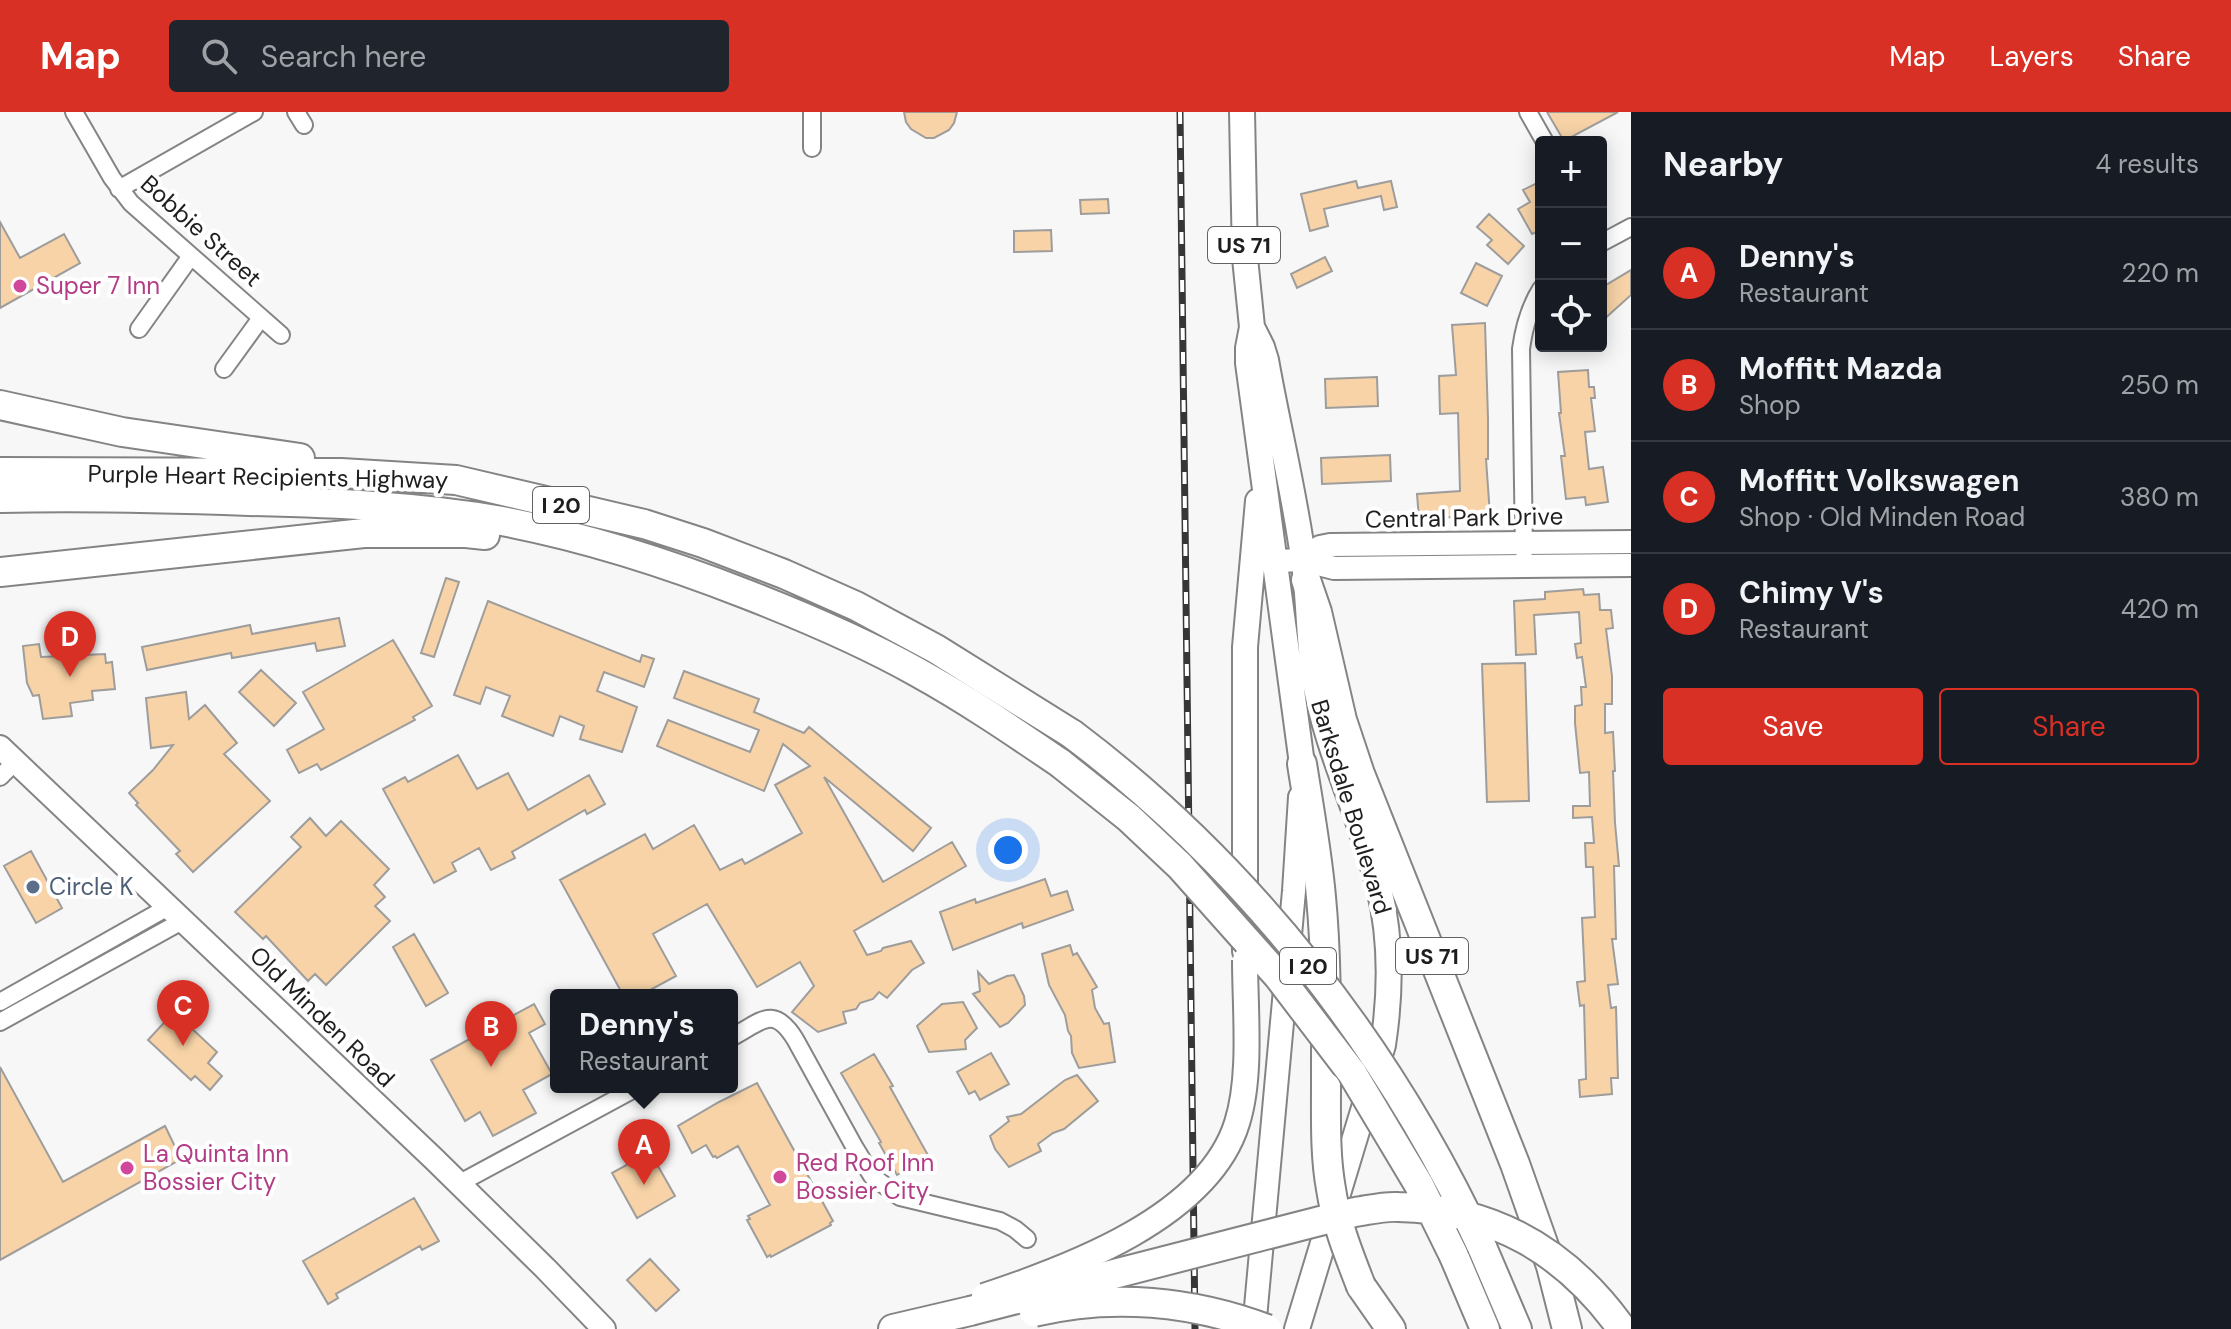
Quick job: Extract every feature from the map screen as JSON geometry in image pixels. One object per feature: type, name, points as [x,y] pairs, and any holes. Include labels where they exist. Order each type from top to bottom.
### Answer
[{"type":"highway","points":[[0,405],[122,432],[456,480]]},
{"type":"highway","name":"Purple Heart Recipients Highway","points":[[0,472],[341,473],[456,480],[644,524],[703,543],[856,606],[936,649],[1072,734],[1111,764],[1229,873],[1334,998],[1405,1103],[1482,1247],[1517,1329]]},
{"type":"highway","name":"Purple Heart Recipients Highway","points":[[0,498],[364,504],[503,522],[614,548],[700,576],[833,629],[918,673],[1060,763],[1129,818],[1180,866],[1278,976],[1352,1073],[1390,1135],[1454,1256],[1485,1329]]},
{"type":"highway","points":[[0,572],[364,533],[466,533],[567,546],[614,548]]},
{"type":"highway","name":"US 71","points":[[1305,570],[1342,720],[1360,774],[1526,1191],[1551,1266],[1567,1329]]},
{"type":"highway","points":[[1302,764],[1321,900],[1326,999],[1326,1142],[1331,1189],[1339,1227],[1361,1286],[1391,1329]]},
{"type":"highway","points":[[966,1318],[1355,1212],[1396,1206],[1474,1217],[1515,1233],[1553,1255],[1584,1282],[1622,1329]]},
{"type":"highway","points":[[893,1329],[929,1321],[1121,1302],[1177,1305],[1243,1320],[1267,1329]]},
{"type":"main road","name":"Barksdale Boulevard","points":[[1242,112],[1245,258],[1252,327],[1248,363],[1256,418],[1258,505],[1264,562],[1302,764],[1294,891],[1254,1329]]},
{"type":"main road","name":"Barksdale Boulevard","points":[[1252,327],[1266,360],[1305,570],[1317,693],[1379,887],[1387,930],[1390,973],[1389,1010],[1383,1045],[1297,1329]]},
{"type":"main road","name":"Central Park Drive","points":[[1305,570],[1320,547],[1330,545],[1631,542]]},
{"type":"main road","name":"Central Park Drive","points":[[1264,562],[1305,570],[1631,565]]},
{"type":"main road","points":[[966,1318],[1005,1289],[1088,1256],[1158,1217],[1208,1176],[1237,1125],[1244,1093],[1245,647],[1264,562]]},
{"type":"main road","name":"Old Minden Road","points":[[5,762],[175,914],[545,1268],[604,1329]]},
{"type":"street","name":"Bobbie Street","points":[[74,112],[119,189],[131,203],[281,335]]},
{"type":"street","points":[[119,189],[254,112]]},
{"type":"street","points":[[812,112],[812,148]]},
{"type":"street","points":[[1528,112],[1542,136]]},
{"type":"street","points":[[1607,240],[1631,227]]},
{"type":"street","points":[[139,329],[191,256]]},
{"type":"street","points":[[1524,566],[1521,349],[1527,318],[1535,298]]},
{"type":"street","points":[[224,369],[261,318]]},
{"type":"street","points":[[0,1002],[175,914]]},
{"type":"street","points":[[0,1022],[175,914]]},
{"type":"street","points":[[738,1034],[770,1018],[783,1024],[795,1039],[872,1176],[900,1197],[1000,1221],[1027,1239]]},
{"type":"street","points":[[458,1184],[627,1093]]},
{"type":"building","points":[[904,112],[957,112],[949,130],[934,138],[926,138],[911,129]]},
{"type":"building","points":[[1547,112],[1618,112],[1573,136],[1561,136]]},
{"type":"building","points":[[1356,181],[1358,188],[1391,181],[1397,207],[1384,210],[1381,196],[1324,209],[1328,226],[1310,231],[1301,194]]},
{"type":"building","points":[[1535,184],[1535,233],[1532,234],[1518,209],[1530,202],[1523,190]]},
{"type":"building","points":[[1108,199],[1109,213],[1081,214],[1080,200]]},
{"type":"building","points":[[1489,214],[1524,246],[1508,264],[1487,245],[1492,240],[1477,227]]},
{"type":"building","name":"Super 7 Inn","points":[[0,222],[20,258],[64,234],[80,263],[0,308]]},
{"type":"building","points":[[1051,230],[1052,251],[1014,252],[1014,231]]},
{"type":"building","points":[[1325,257],[1332,271],[1297,288],[1291,274]]},
{"type":"building","points":[[1476,263],[1502,276],[1487,306],[1461,293]]},
{"type":"building","points":[[1631,270],[1631,295],[1607,317],[1607,284]]},
{"type":"building","points":[[1485,323],[1486,459],[1490,515],[1419,519],[1417,494],[1460,491],[1458,413],[1440,414],[1439,376],[1456,375],[1452,325]]},
{"type":"building","points":[[1588,370],[1589,387],[1594,387],[1595,398],[1591,398],[1595,431],[1585,432],[1589,469],[1603,467],[1608,502],[1586,505],[1585,497],[1566,499],[1558,372]]},
{"type":"building","points":[[1377,377],[1378,406],[1326,408],[1325,379]]},
{"type":"building","points":[[1390,455],[1391,481],[1322,484],[1321,458]]},
{"type":"building","points":[[446,578],[459,582],[434,657],[421,653]]},
{"type":"building","points":[[1583,589],[1584,595],[1599,594],[1600,610],[1611,610],[1613,628],[1606,629],[1612,704],[1605,704],[1605,733],[1613,732],[1619,866],[1614,866],[1616,939],[1612,939],[1618,984],[1608,985],[1611,1008],[1616,1007],[1618,1078],[1611,1078],[1612,1094],[1580,1097],[1579,1080],[1586,1079],[1584,1005],[1580,1006],[1577,982],[1585,981],[1582,918],[1595,917],[1593,867],[1586,867],[1585,843],[1594,843],[1592,817],[1573,818],[1573,806],[1590,806],[1589,772],[1580,773],[1575,723],[1575,706],[1582,705],[1581,687],[1586,687],[1582,657],[1577,658],[1575,644],[1581,643],[1579,612],[1534,615],[1536,654],[1516,655],[1514,601],[1545,599],[1545,592]]},
{"type":"building","points":[[488,601],[640,662],[642,655],[654,659],[644,687],[604,672],[597,691],[637,707],[622,752],[580,739],[584,726],[560,716],[553,736],[502,716],[510,696],[486,687],[480,704],[454,695]]},
{"type":"building","points":[[339,618],[345,646],[317,651],[315,643],[232,658],[231,653],[147,670],[142,647],[250,625],[252,634]]},
{"type":"building","points":[[393,640],[432,706],[413,717],[415,720],[321,770],[317,764],[299,773],[287,750],[324,729],[303,692]]},
{"type":"building","points":[[39,644],[41,657],[105,654],[106,663],[112,662],[115,689],[92,691],[93,700],[70,703],[72,716],[43,719],[39,695],[33,696],[27,683],[23,646]]},
{"type":"building","points":[[1525,663],[1529,801],[1487,802],[1482,664]]},
{"type":"building","points":[[261,670],[296,703],[274,726],[239,692]]},
{"type":"building","points":[[684,671],[759,699],[754,712],[804,733],[809,727],[931,828],[913,851],[824,777],[883,882],[952,842],[966,866],[854,931],[867,955],[911,941],[924,963],[912,970],[887,998],[879,992],[873,999],[860,1003],[856,1009],[843,1012],[846,1023],[818,1032],[792,1012],[814,986],[800,962],[757,987],[707,904],[653,934],[676,976],[652,989],[620,989],[560,880],[645,834],[653,849],[694,825],[720,870],[742,859],[745,864],[802,833],[775,785],[810,766],[783,744],[764,791],[657,746],[668,720],[750,752],[759,730],[674,698]]},
{"type":"building","points":[[186,692],[189,719],[205,705],[237,743],[224,754],[270,801],[193,872],[176,854],[180,851],[136,805],[138,803],[129,793],[173,745],[151,748],[146,698]]},
{"type":"building","points":[[458,755],[477,789],[508,773],[528,810],[589,775],[605,804],[587,814],[585,810],[512,852],[515,858],[491,870],[479,848],[452,863],[456,871],[434,883],[383,789],[405,777],[408,782]]},
{"type":"building","points":[[310,818],[326,836],[341,821],[389,869],[374,885],[385,897],[375,906],[390,921],[326,985],[315,974],[308,981],[266,936],[263,939],[235,912],[301,847],[291,837]]},
{"type":"building","name":"Circle K","points":[[31,851],[62,908],[36,923],[4,866]]},
{"type":"building","points":[[1045,879],[1051,896],[1067,891],[1073,910],[1023,928],[1022,923],[953,950],[940,912]]},
{"type":"building","points":[[414,934],[448,993],[426,1006],[393,947]]},
{"type":"building","points":[[1070,945],[1073,955],[1077,953],[1097,987],[1092,990],[1095,1008],[1104,1024],[1109,1023],[1115,1062],[1079,1068],[1072,1053],[1065,1015],[1049,985],[1042,954]]},
{"type":"building","points":[[978,972],[989,984],[1014,975],[1024,996],[1025,1005],[1000,1027],[973,994],[980,991]]},
{"type":"building","points":[[963,1002],[977,1028],[965,1040],[966,1049],[929,1052],[917,1026],[942,1004]]},
{"type":"building","points":[[534,1004],[545,1024],[529,1033],[550,1075],[523,1090],[536,1113],[493,1136],[480,1112],[465,1121],[431,1060]]},
{"type":"building","points":[[174,1012],[217,1052],[208,1063],[222,1076],[210,1090],[195,1076],[191,1080],[148,1040]]},
{"type":"building","points":[[991,1053],[1009,1084],[980,1100],[975,1091],[969,1094],[957,1072]]},
{"type":"building","points":[[874,1054],[929,1157],[897,1175],[841,1073]]},
{"type":"building","name":"La Quinta Inn Bossier City","points":[[0,1067],[63,1182],[165,1126],[181,1159],[0,1260]]},
{"type":"building","points":[[1077,1075],[1098,1101],[1064,1129],[1038,1144],[1041,1151],[1009,1167],[995,1149],[990,1136],[1009,1121],[1007,1117],[1021,1114],[1065,1080]]},
{"type":"building","name":"Red Roof Inn Bossier City","points":[[757,1083],[833,1221],[831,1225],[771,1257],[767,1257],[747,1220],[750,1219],[748,1216],[770,1205],[738,1146],[717,1158],[713,1157],[706,1145],[692,1153],[678,1126]]},
{"type":"building","points":[[650,1152],[675,1196],[637,1218],[612,1173]]},
{"type":"building","points":[[414,1198],[439,1241],[422,1250],[420,1246],[336,1294],[338,1298],[328,1304],[303,1261]]},
{"type":"building","points":[[650,1259],[679,1290],[656,1311],[627,1280]]},
{"type":"railway","points":[[1180,112],[1195,1329]]},
{"type":"place","name":"Super 7 Inn","points":[[20,286]]},
{"type":"place","name":"Chimy V's","points":[[70,677]]},
{"type":"place","name":"Circle K","points":[[33,887]]},
{"type":"place","name":"Moffitt Volkswagen","points":[[183,1046]]},
{"type":"place","name":"Moffitt Mazda","points":[[491,1067]]},
{"type":"place","name":"La Quinta Inn Bossier City","points":[[127,1168]]},
{"type":"place","name":"Red Roof Inn Bossier City","points":[[780,1177]]},
{"type":"place","name":"Denny's","points":[[644,1185]]}]
